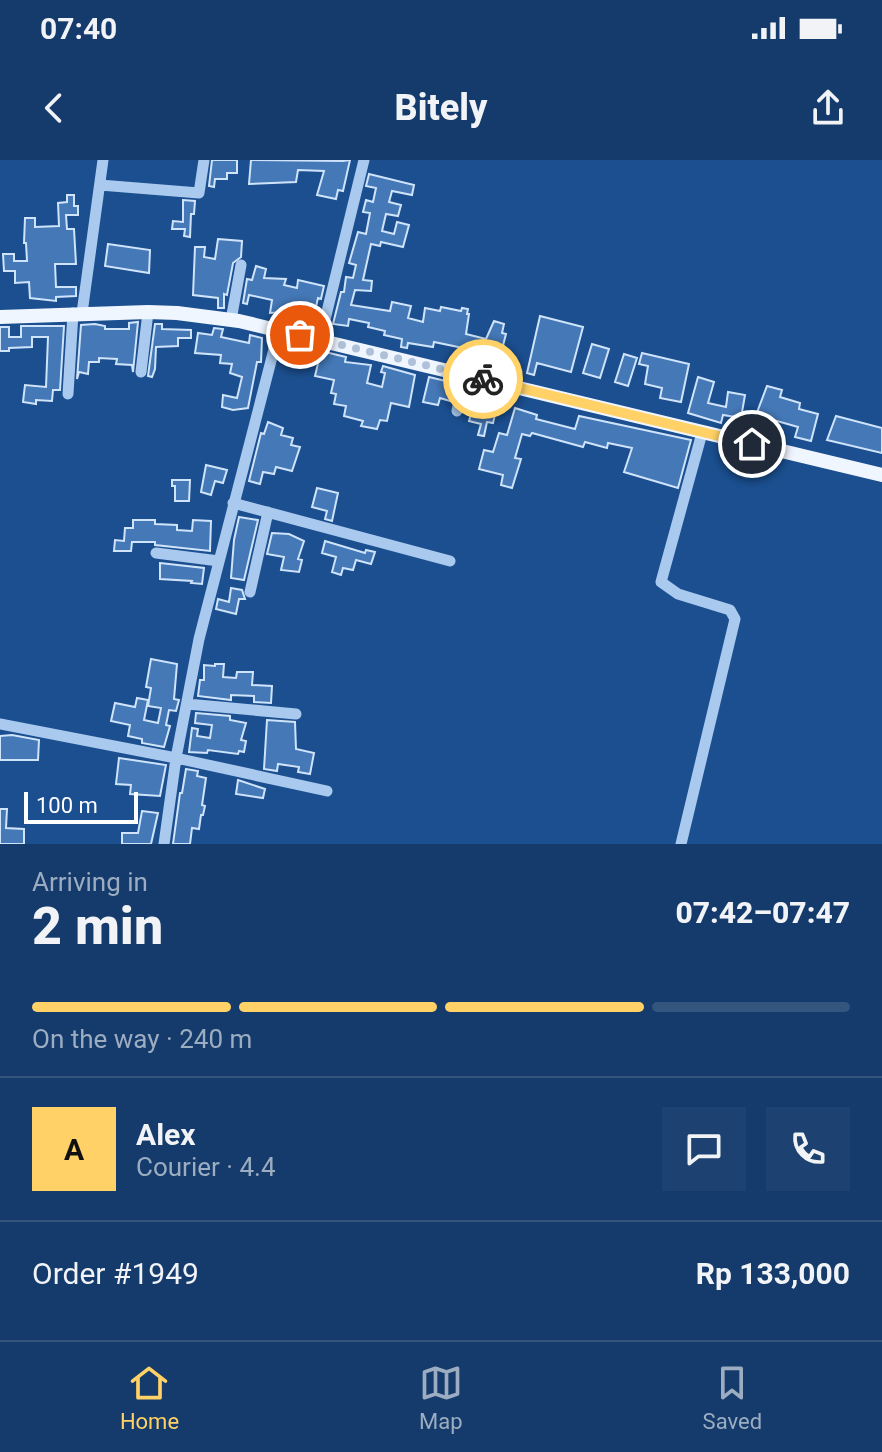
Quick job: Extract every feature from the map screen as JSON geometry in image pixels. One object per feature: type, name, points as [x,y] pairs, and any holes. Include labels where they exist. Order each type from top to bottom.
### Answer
[{"type":"main road","points":[[0,317],[148,312],[231,320],[882,475]]},
{"type":"street","points":[[68,394],[103,160]]},
{"type":"street","points":[[100,185],[199,193],[204,160]]},
{"type":"street","points":[[320,340],[364,160]]},
{"type":"street","points":[[231,320],[241,265]]},
{"type":"street","points":[[141,372],[148,312]]},
{"type":"street","points":[[164,844],[176,758],[199,639],[279,330]]},
{"type":"street","points":[[457,411],[464,375]]},
{"type":"street","points":[[681,844],[735,619],[730,610],[678,594],[661,582],[702,433]]},
{"type":"street","points":[[233,503],[450,561]]},
{"type":"street","points":[[250,592],[268,512]]},
{"type":"street","points":[[156,553],[219,561]]},
{"type":"street","points":[[187,704],[296,714]]},
{"type":"street","points":[[0,724],[327,791]]},
{"type":"building","points":[[212,160],[237,160],[237,173],[227,173],[227,179],[215,179],[214,187],[209,186]]},
{"type":"building","points":[[251,160],[350,160],[343,191],[338,190],[336,199],[317,195],[324,171],[298,170],[296,182],[249,184]]},
{"type":"building","points":[[369,174],[414,185],[412,195],[392,191],[389,202],[401,205],[398,216],[386,214],[382,231],[394,234],[397,222],[409,225],[403,247],[381,242],[380,246],[371,244],[363,280],[372,281],[371,291],[355,290],[351,305],[390,311],[392,302],[411,306],[408,318],[423,322],[425,308],[440,311],[441,307],[461,311],[462,308],[468,309],[466,334],[486,339],[494,321],[504,324],[502,333],[506,334],[500,357],[506,359],[503,371],[475,362],[476,356],[461,352],[463,348],[434,342],[433,347],[408,343],[407,348],[401,347],[402,339],[384,335],[385,331],[368,327],[369,323],[349,319],[348,326],[333,324],[346,277],[353,278],[356,265],[349,263],[358,232],[366,234],[370,213],[363,212],[366,200],[373,202],[376,188],[366,186]]},
{"type":"building","points":[[67,195],[74,195],[74,206],[78,206],[78,215],[66,215],[67,229],[74,229],[76,264],[55,264],[56,287],[76,287],[76,296],[56,297],[56,301],[30,298],[29,282],[15,283],[15,271],[4,271],[3,254],[14,254],[14,261],[27,261],[25,218],[35,218],[35,227],[59,226],[58,203],[67,202]]},
{"type":"building","points":[[183,200],[195,201],[190,237],[184,236],[185,229],[172,229],[173,221],[183,222]]},
{"type":"building","points":[[218,239],[242,241],[241,257],[233,263],[227,295],[224,294],[224,308],[218,308],[218,298],[193,295],[195,247],[205,247],[204,257],[215,259]]},
{"type":"building","points":[[108,244],[150,250],[149,273],[105,266]]},
{"type":"building","points":[[256,266],[266,269],[264,278],[286,279],[284,285],[297,288],[298,280],[324,286],[312,324],[304,322],[305,317],[284,312],[270,313],[272,300],[249,295],[247,304],[243,303],[247,279],[252,280]]},
{"type":"building","points":[[540,316],[583,327],[571,372],[537,363],[534,375],[527,373]]},
{"type":"building","points":[[138,322],[133,372],[132,365],[116,364],[117,359],[99,358],[99,362],[89,362],[88,374],[79,372],[77,379],[81,325],[129,329],[129,323]]},
{"type":"building","points":[[155,324],[162,324],[162,329],[191,330],[191,338],[178,338],[178,346],[156,347],[152,377],[148,376]]},
{"type":"building","points":[[21,326],[64,326],[60,390],[53,390],[52,401],[36,400],[36,404],[23,402],[25,385],[46,387],[48,337],[32,337],[32,347],[0,351],[0,327],[9,327],[9,337],[21,337]]},
{"type":"building","points":[[214,328],[223,329],[221,337],[249,343],[250,335],[262,338],[261,362],[257,362],[248,408],[233,410],[222,407],[223,395],[237,398],[242,377],[230,373],[232,364],[220,363],[221,355],[195,353],[198,333],[212,335]]},
{"type":"building","points":[[592,344],[609,349],[600,378],[583,373]]},
{"type":"building","points":[[321,351],[346,357],[345,362],[371,365],[367,383],[382,387],[383,366],[415,375],[409,407],[391,403],[387,421],[380,420],[377,429],[361,426],[363,421],[344,416],[346,406],[334,404],[336,394],[331,393],[334,380],[315,376]]},
{"type":"building","points":[[642,353],[689,364],[681,402],[660,398],[662,388],[645,384],[648,366],[639,364]]},
{"type":"building","points":[[624,354],[637,358],[628,386],[615,382]]},
{"type":"building","points":[[429,377],[454,383],[450,401],[440,398],[438,405],[423,402]]},
{"type":"building","points":[[698,377],[714,382],[708,403],[726,407],[728,392],[745,395],[741,418],[723,415],[721,423],[688,413]]},
{"type":"building","points":[[767,386],[782,390],[780,397],[800,403],[799,409],[818,414],[811,441],[795,437],[798,427],[756,415]]},
{"type":"building","points":[[470,387],[500,394],[493,423],[487,422],[484,436],[478,435],[481,424],[469,421],[473,407],[467,406]]},
{"type":"building","points":[[515,408],[537,415],[536,419],[575,429],[579,416],[691,440],[678,488],[624,472],[632,448],[608,443],[607,448],[585,442],[583,447],[532,433],[530,436],[522,434],[515,458],[521,459],[512,488],[501,485],[503,475],[479,469],[484,450],[493,452],[499,433],[507,435]]},
{"type":"building","points":[[836,416],[882,428],[882,453],[827,440]]},
{"type":"building","points":[[268,422],[283,428],[281,435],[293,438],[291,445],[300,447],[292,471],[276,467],[274,474],[263,472],[260,484],[249,481],[261,433],[264,434]]},
{"type":"building","points":[[206,465],[227,470],[223,483],[215,481],[211,495],[201,492]]},
{"type":"building","points":[[172,480],[190,480],[189,501],[175,501]]},
{"type":"building","points":[[317,488],[338,493],[332,521],[325,519],[327,511],[312,507]]},
{"type":"building","points":[[239,517],[258,520],[244,580],[231,578]]},
{"type":"building","points":[[133,520],[155,520],[155,524],[177,525],[177,530],[192,531],[193,520],[211,521],[210,551],[155,545],[155,542],[132,542],[131,551],[114,551],[115,540],[124,541],[125,528],[133,528]]},
{"type":"building","points":[[272,533],[289,534],[304,541],[298,559],[302,560],[299,572],[281,570],[284,557],[267,554]]},
{"type":"building","points":[[325,541],[365,553],[366,550],[375,552],[371,564],[356,560],[353,570],[343,568],[341,575],[332,572],[336,557],[322,553]]},
{"type":"building","points":[[160,563],[204,568],[202,584],[160,579]]},
{"type":"building","points":[[231,588],[242,590],[245,599],[239,599],[236,614],[216,609],[218,599],[229,602]]},
{"type":"building","points":[[151,659],[177,664],[174,699],[179,700],[176,711],[169,710],[166,725],[170,726],[164,747],[142,743],[142,739],[128,736],[130,725],[111,721],[115,703],[135,707],[137,698],[148,700],[144,720],[158,723],[161,708],[148,706],[151,688],[146,687]]},
{"type":"building","points":[[224,664],[223,677],[236,678],[237,672],[253,672],[252,685],[272,686],[271,703],[254,702],[254,696],[231,695],[231,700],[198,696],[200,680],[204,680],[204,665]]},
{"type":"building","points":[[196,713],[230,716],[230,720],[246,723],[241,740],[246,741],[244,752],[189,752],[192,728],[198,729],[197,736],[210,738],[212,725],[195,723]]},
{"type":"building","points":[[267,720],[295,722],[296,749],[314,753],[310,774],[298,772],[299,767],[278,764],[277,771],[264,769]]},
{"type":"building","points":[[0,736],[39,740],[38,760],[0,760]]},
{"type":"building","points":[[119,758],[166,765],[160,796],[130,794],[131,785],[116,784]]},
{"type":"building","points":[[186,769],[198,771],[197,776],[206,778],[202,805],[205,806],[199,829],[192,828],[190,844],[173,844],[180,793]]},
{"type":"building","points":[[238,780],[265,789],[263,798],[236,794]]},
{"type":"building","points":[[0,809],[7,809],[6,828],[24,829],[24,844],[0,844]]},
{"type":"building","points":[[142,811],[158,813],[151,844],[122,844],[122,833],[138,833]]},
{"type":"way so far","points":[[300,335],[483,379]]},
{"type":"route","points":[[483,379],[752,444]]}]
